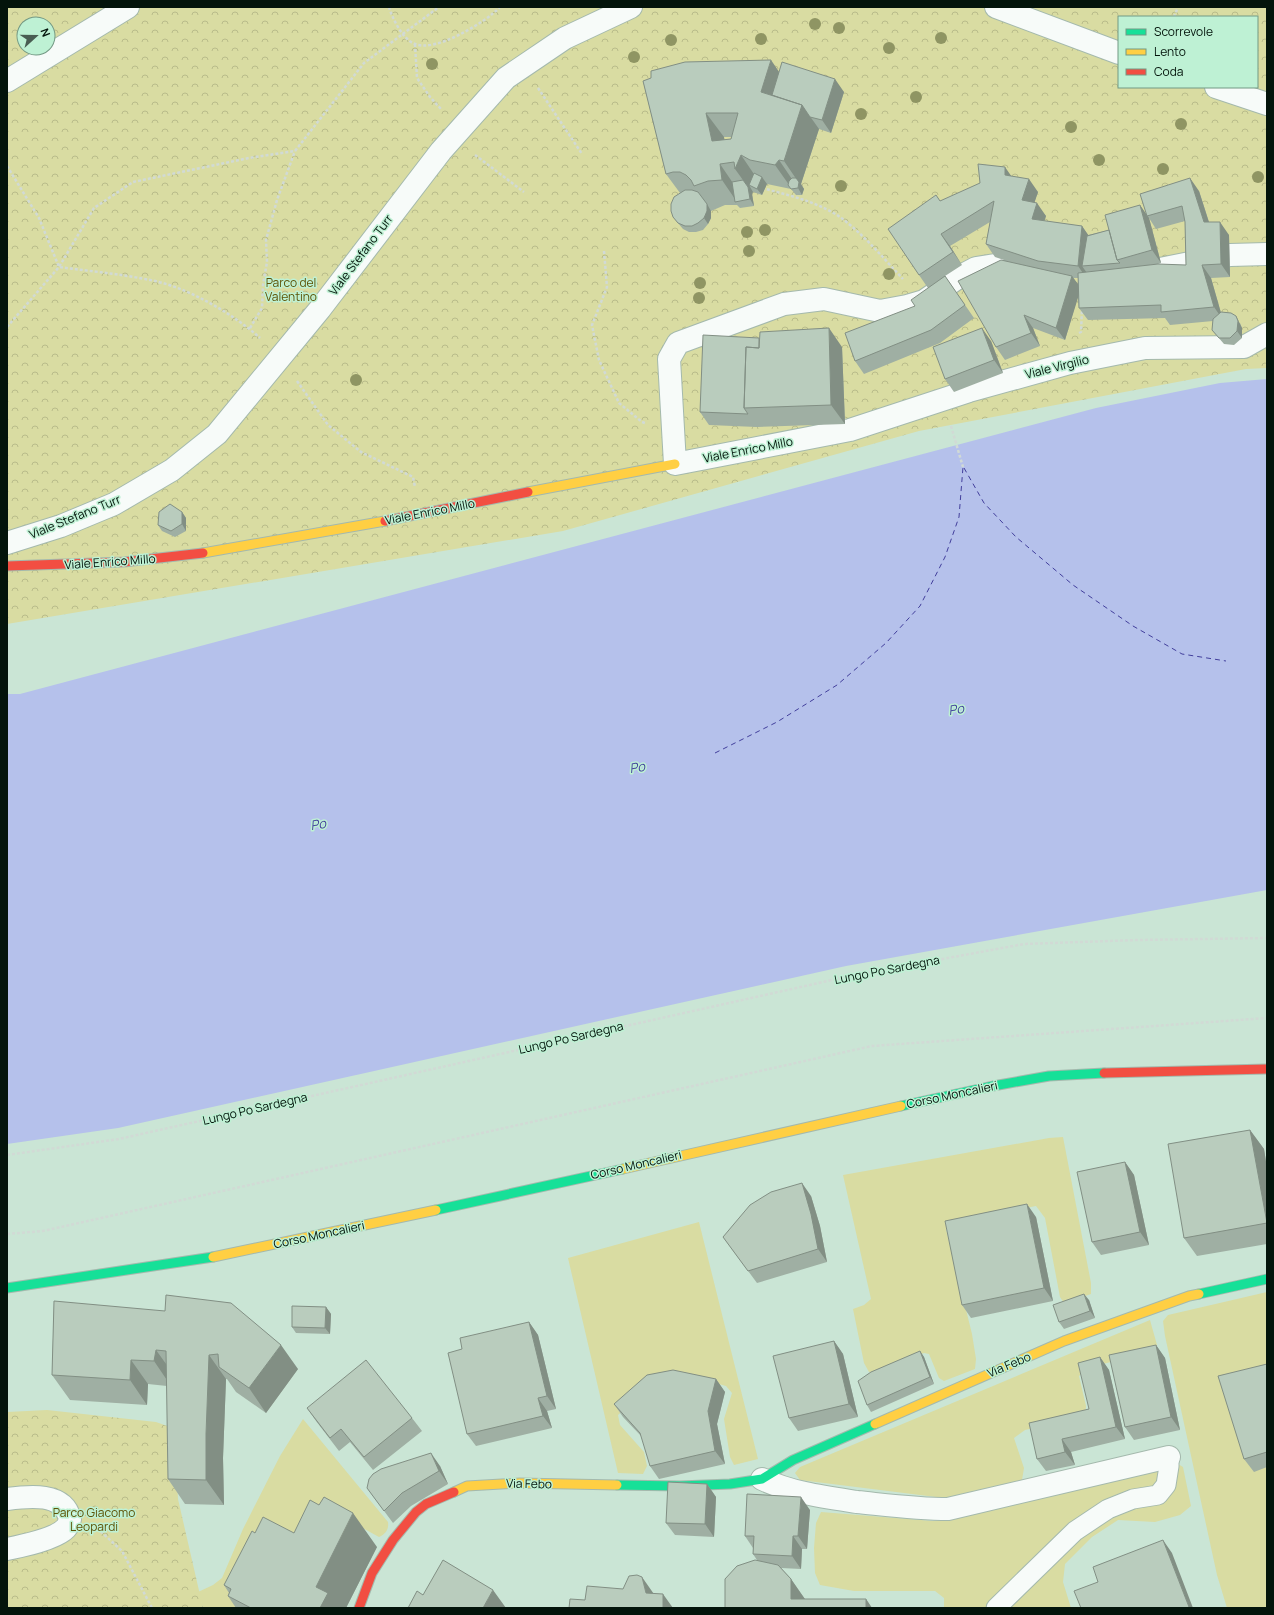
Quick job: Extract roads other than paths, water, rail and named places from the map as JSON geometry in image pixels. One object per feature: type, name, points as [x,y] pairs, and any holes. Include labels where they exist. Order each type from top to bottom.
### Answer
[{"type":"street","points":[[7,81],[128,7]]},
{"type":"street","name":"Viale Stefano Turr","points":[[7,543],[61,526],[114,504],[172,470],[217,434],[320,309],[441,151],[506,78],[565,38],[631,7]]},
{"type":"street","points":[[996,7],[1118,52]]},
{"type":"street","points":[[1219,88],[1267,104]]},
{"type":"street","points":[[1132,274],[1230,255],[1267,254]]},
{"type":"street","points":[[675,464],[669,358],[678,342],[784,304],[824,299],[880,311],[907,306],[924,300],[959,276],[976,268],[995,265],[1040,275]]},
{"type":"street","name":"Viale Virgilio","points":[[850,430],[969,391],[1070,362],[1146,348],[1244,347],[1267,334]]},
{"type":"street","name":"Viale Enrico Millo","points":[[7,566],[66,565],[172,558],[418,515],[612,475],[850,430]]},
{"type":"street","name":"Corso Moncalieri","points":[[9,1291],[206,1258],[474,1202],[993,1086],[1049,1076],[1119,1072],[1267,1069]]},
{"type":"street","name":"Via Febo","points":[[359,1608],[372,1573],[393,1540],[416,1512],[426,1504],[466,1486],[520,1483],[680,1486],[730,1484],[762,1479],[793,1460],[1064,1342],[1189,1296],[1267,1279]]},
{"type":"street","points":[[762,1479],[779,1487],[816,1496],[911,1508],[948,1509],[1169,1457]]},
{"type":"street","points":[[7,1499],[26,1497],[42,1498],[60,1503],[68,1511],[70,1519],[66,1527],[60,1532],[32,1544],[7,1549]]},
{"type":"lane","points":[[996,1608],[1075,1531],[1108,1509],[1133,1499],[1158,1495],[1166,1485],[1169,1457]]},
{"type":"water","name":"Po","points":[[1267,379],[1267,890],[846,966],[118,1128],[7,1144],[7,694],[20,694],[1096,408],[1220,383]]},
{"type":"park label","name":"Parco del Valentino","points":[[291,290]]},
{"type":"park label","name":"Parco Giacomo Leopardi","points":[[94,1520]]}]
